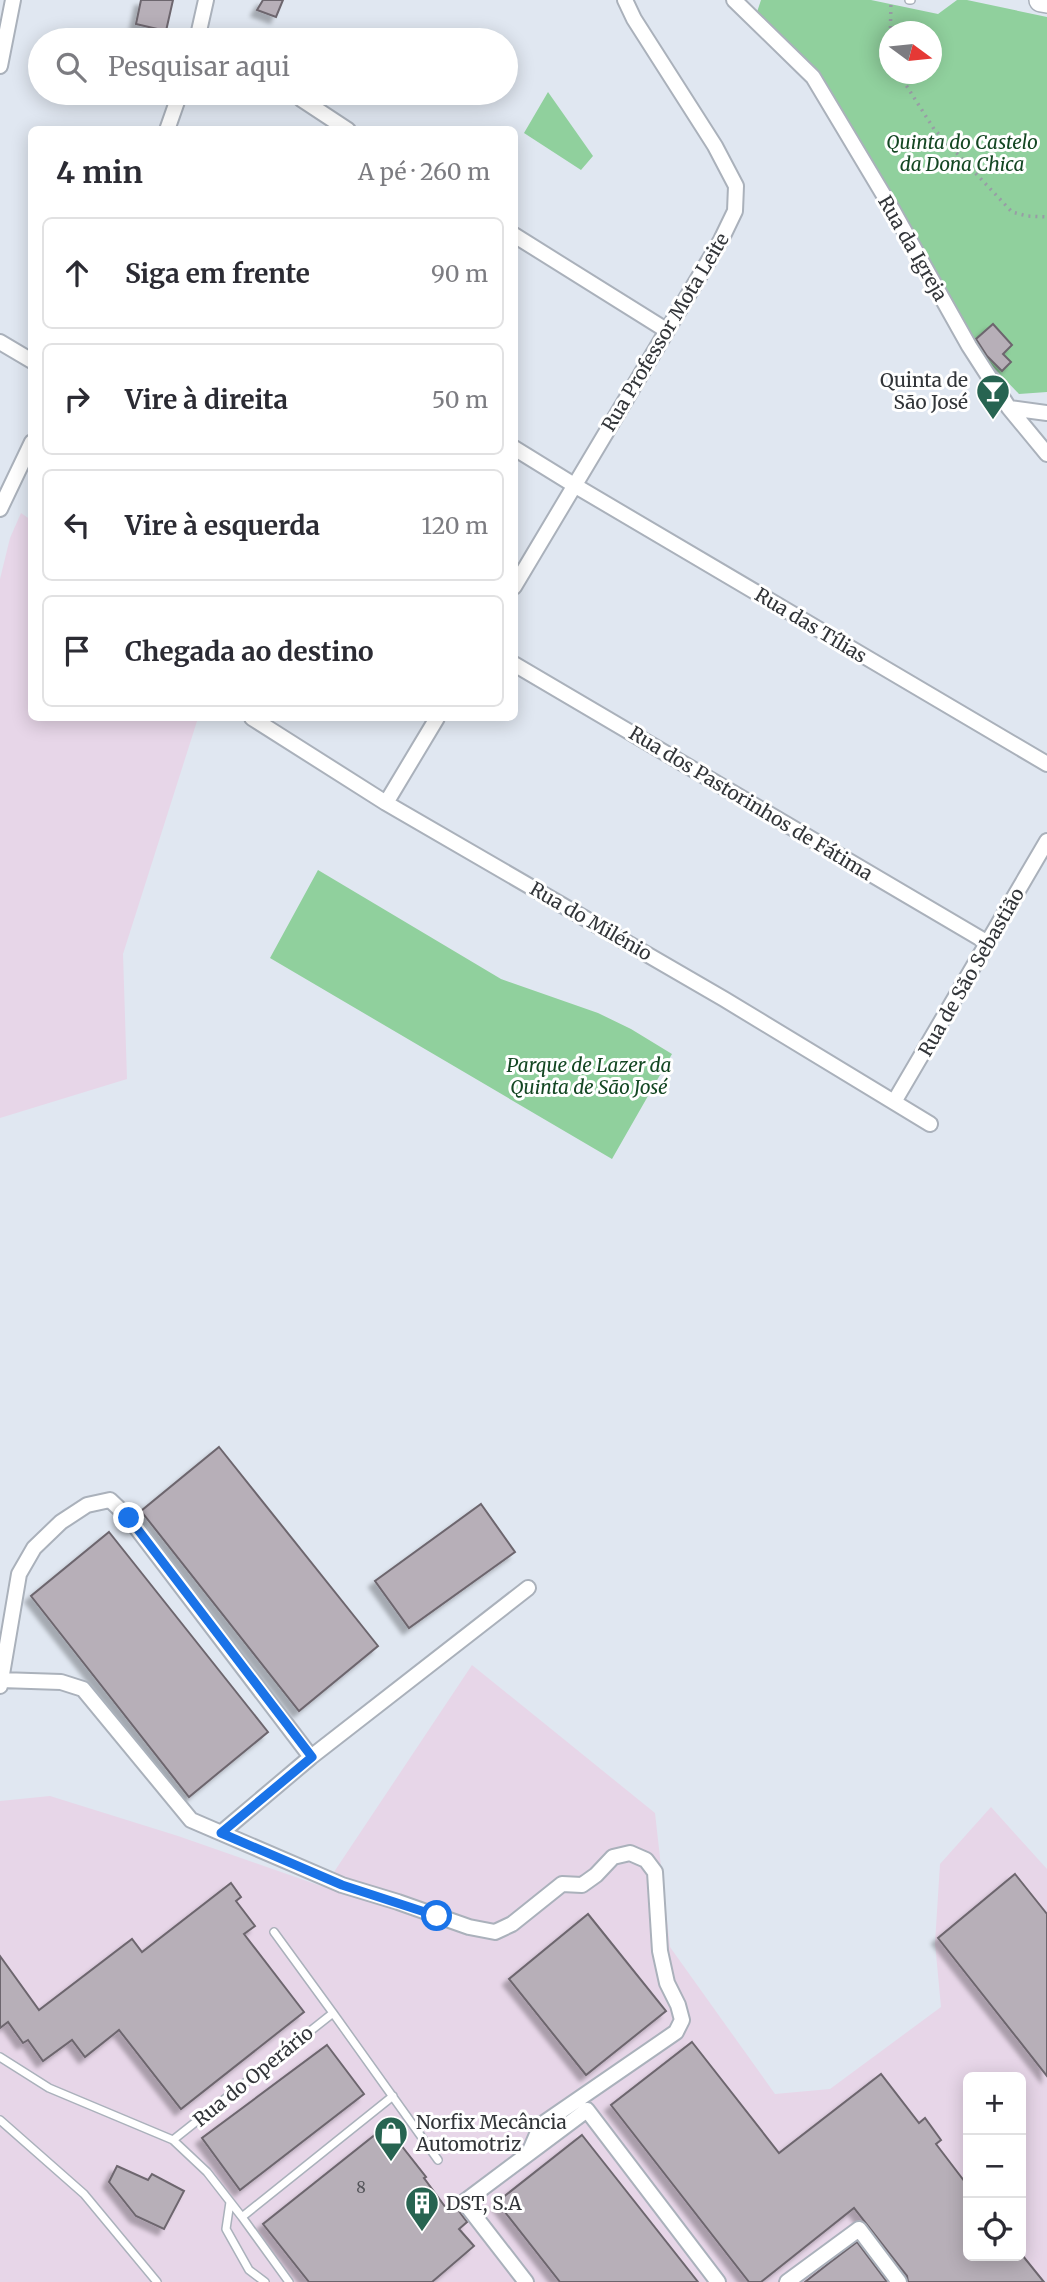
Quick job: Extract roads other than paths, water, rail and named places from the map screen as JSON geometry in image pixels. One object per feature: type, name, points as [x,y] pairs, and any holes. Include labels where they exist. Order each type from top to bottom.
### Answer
[{"type":"main road","points":[[1041,0],[1047,1]]},
{"type":"street","points":[[0,66],[13,0]]},
{"type":"street","points":[[200,28],[206,0]]},
{"type":"street","name":"Rua Professor Mota Leite","points":[[518,580],[721,240],[735,211],[736,186],[715,146],[634,19],[625,0]]},
{"type":"street","name":"Rua da Igreja","points":[[734,0],[813,77],[892,209],[969,346],[1009,408],[1047,454]]},
{"type":"street","points":[[168,126],[176,105]]},
{"type":"street","points":[[309,105],[342,126]]},
{"type":"street","points":[[518,238],[666,330]]},
{"type":"street","points":[[0,342],[28,359]]},
{"type":"street","points":[[1009,408],[1047,413]]},
{"type":"street","points":[[0,509],[28,450]]},
{"type":"street","name":"Rua das Tílias","points":[[518,450],[1047,764]]},
{"type":"street","name":"Rua dos Pastorinhos de Fátima","points":[[518,666],[988,943]]},
{"type":"street","name":"Rua do Milénio","points":[[257,721],[386,803],[712,992],[930,1124]]},
{"type":"street","points":[[386,803],[435,721]]},
{"type":"street","name":"Rua de São Sebastião","points":[[894,1102],[1047,841]]},
{"type":"street","points":[[312,1757],[129,1518],[110,1500],[87,1505],[61,1522],[34,1548],[19,1574],[1,1683],[61,1682],[83,1689],[191,1820],[342,1885],[495,1933],[512,1924],[562,1884],[582,1885],[613,1857],[630,1853],[646,1860],[655,1872],[660,1951],[667,1983],[682,2020],[676,2032],[541,2125],[529,2154]]},
{"type":"street","points":[[221,1833],[312,1757],[527,1588]]},
{"type":"street","points":[[526,2282],[464,2202],[587,2110],[718,2282]]},
{"type":"street","points":[[787,2282],[859,2229],[899,2282]]},
{"type":"lane","name":"Rua do Operário","points":[[274,1932],[438,2160]]},
{"type":"lane","name":"Rua do Operário","points":[[173,2140],[333,2013]]},
{"type":"lane","points":[[0,2057],[49,2088],[173,2140],[207,2172],[289,2282]]},
{"type":"lane","points":[[242,2217],[393,2096]]},
{"type":"lane","points":[[0,2120],[84,2194],[157,2282]]},
{"type":"lane","points":[[230,2202],[226,2229],[249,2270],[265,2282]]},
{"type":"place","name":"Quinta de São José","points":[[993,421]]},
{"type":"place","name":"Norfix Mecância Automotriz","points":[[391,2163]]},
{"type":"place","name":"DST, S.A","points":[[422,2233]]},
{"type":"park label","name":"Quinta do Castelo da Dona Chica","points":[[962,153]]},
{"type":"park label","name":"Parque de Lazer da Quinta de São José","points":[[589,1076]]}]
